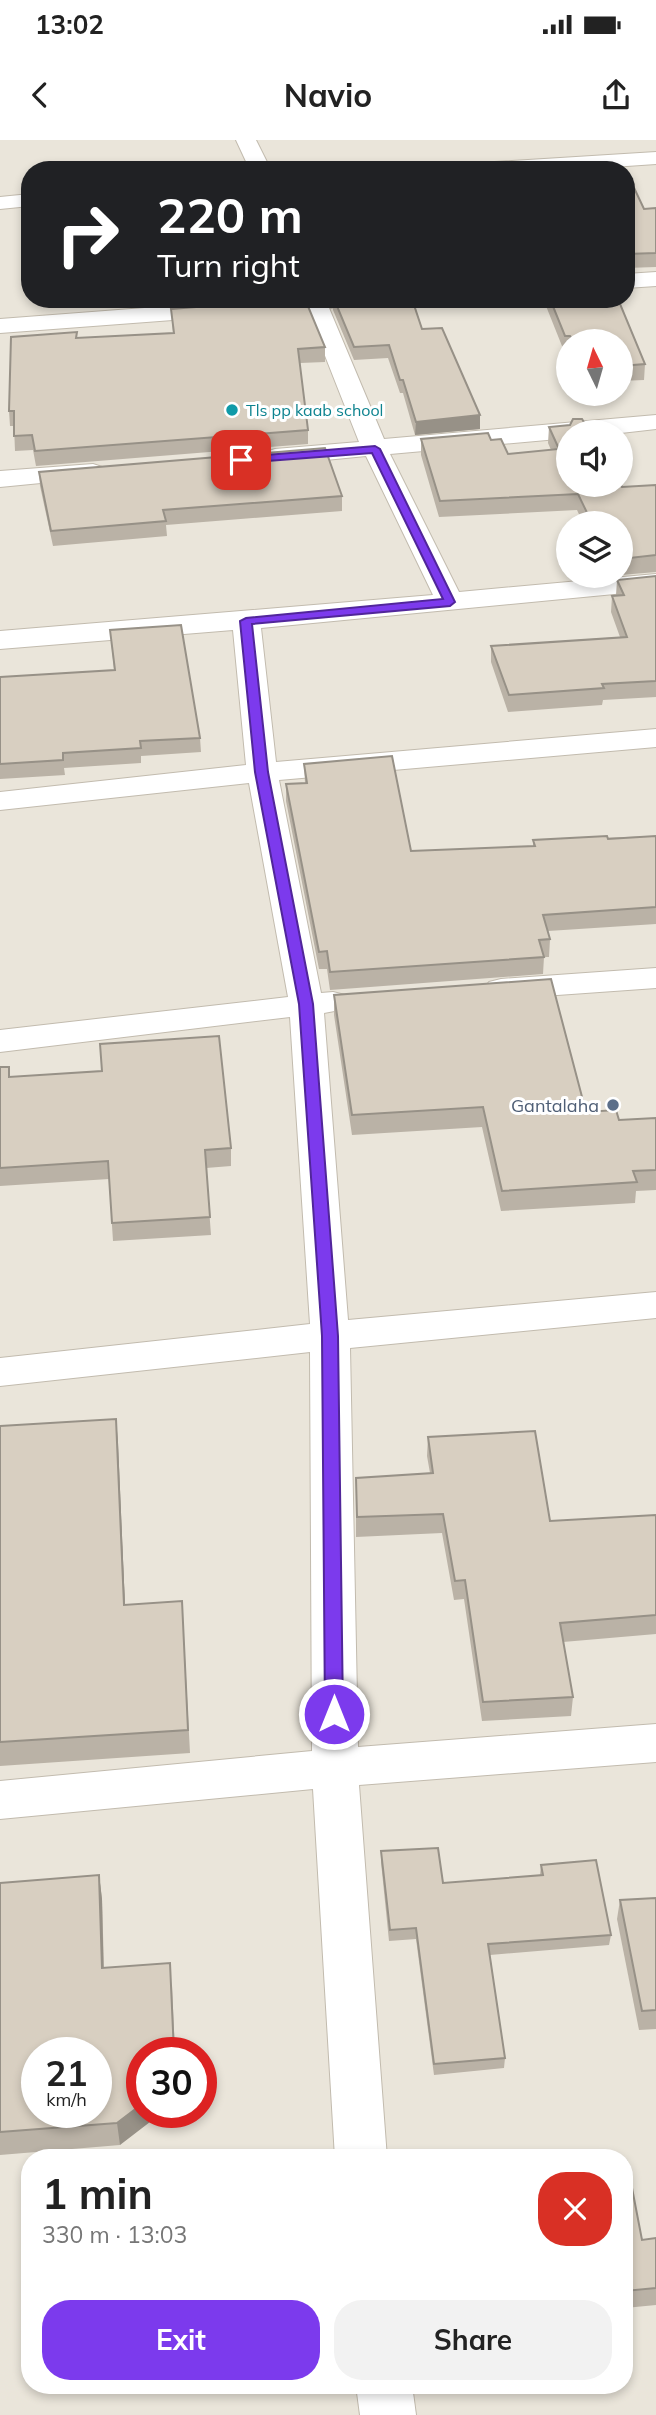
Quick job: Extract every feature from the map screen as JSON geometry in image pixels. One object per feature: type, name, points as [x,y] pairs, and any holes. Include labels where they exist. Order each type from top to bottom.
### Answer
[{"type":"street","points":[[246,140],[256,161]]},
{"type":"street","points":[[608,161],[656,158]]},
{"type":"street","points":[[0,203],[21,201]]},
{"type":"street","points":[[635,280],[656,279]]},
{"type":"street","points":[[0,326],[227,308]]},
{"type":"street","points":[[318,308],[375,449],[450,602]]},
{"type":"street","points":[[250,459],[656,422]]},
{"type":"street","points":[[0,479],[111,470]]},
{"type":"street","points":[[0,640],[246,621],[656,582]]},
{"type":"street","points":[[246,621],[261,772],[306,1004],[330,1336],[335,1768],[360,2149]]},
{"type":"street","points":[[0,801],[261,772],[656,738]]},
{"type":"street","points":[[468,992],[656,978]]},
{"type":"street","points":[[0,1041],[306,1004],[360,1000]]},
{"type":"street","points":[[0,1372],[330,1336],[656,1305]]},
{"type":"street","points":[[0,1800],[335,1768],[656,1743]]},
{"type":"street","points":[[385,2394],[388,2415]]},
{"type":"shaded area","points":[[0,140],[656,140],[656,2415],[0,2415]]},
{"type":"building","points":[[635,190],[644,209],[656,208],[656,253],[635,254]]},
{"type":"building","points":[[309,308],[325,347],[298,349],[308,430],[35,451],[32,435],[14,436],[14,411],[9,411],[11,337],[77,332],[76,338],[174,333],[171,309]]},
{"type":"building","points":[[338,308],[415,308],[422,329],[442,328],[480,415],[416,422],[389,345],[354,347]]},
{"type":"building","points":[[554,308],[622,308],[630,329],[562,329]]},
{"type":"building","points":[[634,338],[645,364],[634,365]]},
{"type":"building","points":[[556,426],[556,442],[549,427]]},
{"type":"building","points":[[488,433],[491,440],[501,439],[508,454],[556,449],[556,495],[440,501],[421,439]]},
{"type":"building","points":[[325,448],[342,496],[163,510],[166,521],[51,531],[39,472]]},
{"type":"building","points":[[656,485],[656,555],[633,558],[633,511],[586,511],[579,497],[633,497],[633,486]]},
{"type":"building","points":[[656,576],[656,681],[602,684],[604,688],[509,695],[491,646],[627,637],[612,596],[624,595],[621,588],[633,588],[633,578]]},
{"type":"building","points":[[181,625],[200,738],[140,741],[141,748],[63,753],[63,760],[0,764],[0,677],[115,670],[110,630]]},
{"type":"building","points":[[392,756],[411,851],[535,846],[533,840],[656,836],[656,907],[543,915],[550,939],[539,940],[544,957],[330,972],[327,951],[319,952],[286,784],[307,783],[304,764]]},
{"type":"building","points":[[551,979],[586,1112],[616,1110],[619,1120],[656,1118],[656,1170],[633,1171],[637,1182],[502,1191],[483,1107],[352,1115],[334,995]]},
{"type":"building","points":[[219,1036],[231,1148],[205,1150],[210,1217],[112,1223],[108,1161],[0,1168],[0,1067],[9,1067],[9,1077],[102,1071],[100,1044]]},
{"type":"building","points":[[116,1419],[124,1605],[182,1601],[188,1730],[0,1742],[0,1426]]},
{"type":"building","points":[[535,1431],[550,1521],[656,1515],[656,1615],[560,1623],[573,1697],[483,1702],[465,1580],[455,1581],[443,1514],[357,1517],[356,1478],[433,1473],[428,1437]]},
{"type":"building","points":[[438,1848],[443,1883],[543,1875],[541,1865],[596,1860],[611,1935],[488,1944],[505,2058],[434,2064],[416,1928],[390,1930],[381,1851]]},
{"type":"building","points":[[99,1875],[102,1968],[170,1963],[173,2037],[126,2037],[126,2116],[112,2123],[112,2037],[21,2037],[21,2128],[52,2128],[0,2132],[0,1883]]},
{"type":"building","points":[[656,1898],[656,2010],[642,2011],[620,1900]]},
{"type":"building","points":[[633,2193],[642,2240],[656,2238],[656,2288],[633,2290]]},
{"type":"place","name":"Tls pp kaab school","points":[[232,410]]},
{"type":"place","name":"Gantalaha","points":[[613,1105]]},
{"type":"route","points":[[241,460],[375,449],[450,602],[246,621],[261,772],[306,1004],[330,1336],[334,1714]]}]
